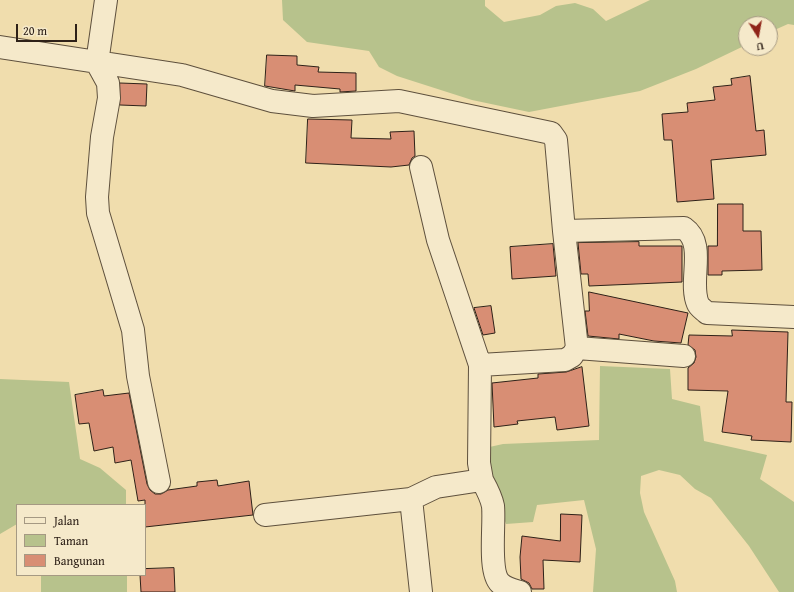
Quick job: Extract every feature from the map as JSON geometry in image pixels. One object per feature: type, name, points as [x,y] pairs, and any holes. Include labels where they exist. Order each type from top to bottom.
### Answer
[{"type":"street","points":[[106,0],[97,63],[108,83],[109,98],[102,137],[97,197],[98,213],[133,330],[138,376],[159,482]]},
{"type":"street","points":[[0,47],[182,75],[272,101],[313,106],[399,101],[551,133],[556,140],[577,348],[572,356],[565,360],[480,365]]},
{"type":"street","points":[[421,166],[438,240],[480,365],[479,463],[482,480],[490,494],[492,506],[494,572],[499,583],[506,588],[520,592]]},
{"type":"street","points":[[564,230],[684,228],[690,232],[694,242],[696,295],[698,305],[707,313],[794,317]]},
{"type":"street","points":[[577,348],[684,356]]},
{"type":"street","points":[[265,515],[411,499],[436,486],[482,480]]},
{"type":"street","points":[[411,499],[421,592]]},
{"type":"green space","points":[[282,0],[485,0],[485,6],[504,22],[540,15],[556,6],[575,3],[593,9],[606,21],[650,0],[794,0],[794,25],[788,24],[778,28],[778,16],[738,16],[738,49],[696,69],[640,91],[529,112],[472,100],[397,76],[379,67],[369,51],[307,42],[283,20]]},
{"type":"green space","points":[[600,366],[670,369],[672,399],[700,406],[704,441],[767,455],[760,479],[794,502],[794,592],[779,592],[749,546],[711,498],[695,489],[680,475],[659,470],[641,476],[640,493],[644,512],[675,581],[677,592],[593,592],[596,549],[584,500],[537,505],[533,522],[506,524],[496,496],[490,459],[485,448],[503,444],[599,440]]},
{"type":"green space","points":[[0,379],[69,382],[80,459],[100,468],[126,490],[126,504],[16,504],[16,525],[0,534]]},
{"type":"green space","points":[[41,576],[127,576],[127,592],[41,592]]},
{"type":"building","points":[[267,55],[297,56],[297,65],[319,67],[318,72],[356,73],[356,91],[340,92],[340,89],[295,85],[295,91],[265,86]]},
{"type":"building","points":[[750,76],[756,131],[764,130],[766,155],[711,160],[714,199],[677,202],[672,140],[664,140],[662,114],[688,112],[687,103],[715,100],[713,87],[732,85],[731,79]]},
{"type":"building","points":[[120,83],[147,84],[146,106],[120,105]]},
{"type":"building","points":[[308,119],[352,120],[351,138],[391,139],[390,132],[414,131],[415,156],[412,158],[409,165],[391,167],[306,163]]},
{"type":"building","points":[[718,204],[743,204],[743,231],[761,231],[762,270],[722,271],[722,275],[708,275],[708,246],[717,246]]},
{"type":"building","points":[[639,242],[639,246],[682,246],[682,282],[589,286],[588,274],[581,274],[578,243]]},
{"type":"building","points":[[553,244],[556,276],[512,279],[510,247]]},
{"type":"building","points":[[589,292],[688,313],[681,343],[654,341],[619,334],[619,339],[588,336],[585,311],[589,311]]},
{"type":"building","points":[[491,306],[495,333],[483,335],[474,308]]},
{"type":"building","points":[[732,330],[788,332],[786,402],[792,402],[791,442],[751,440],[752,436],[722,432],[728,391],[688,390],[688,368],[694,363],[696,357],[695,350],[688,345],[689,335],[732,336]]},
{"type":"building","points":[[582,367],[589,426],[557,430],[555,417],[517,421],[518,424],[494,427],[492,383],[538,378],[538,374],[566,372]]},
{"type":"building","points":[[103,390],[104,396],[129,393],[147,484],[150,490],[155,494],[161,494],[168,490],[197,486],[197,482],[217,480],[218,486],[249,481],[253,515],[146,527],[146,504],[145,500],[138,501],[131,460],[115,463],[113,447],[94,451],[89,423],[79,424],[75,395]]},
{"type":"building","points":[[561,514],[582,515],[580,562],[543,560],[544,589],[532,589],[529,583],[521,579],[520,557],[522,536],[560,541]]},
{"type":"building","points":[[174,568],[175,592],[141,592],[140,576],[146,576],[146,569]]}]
